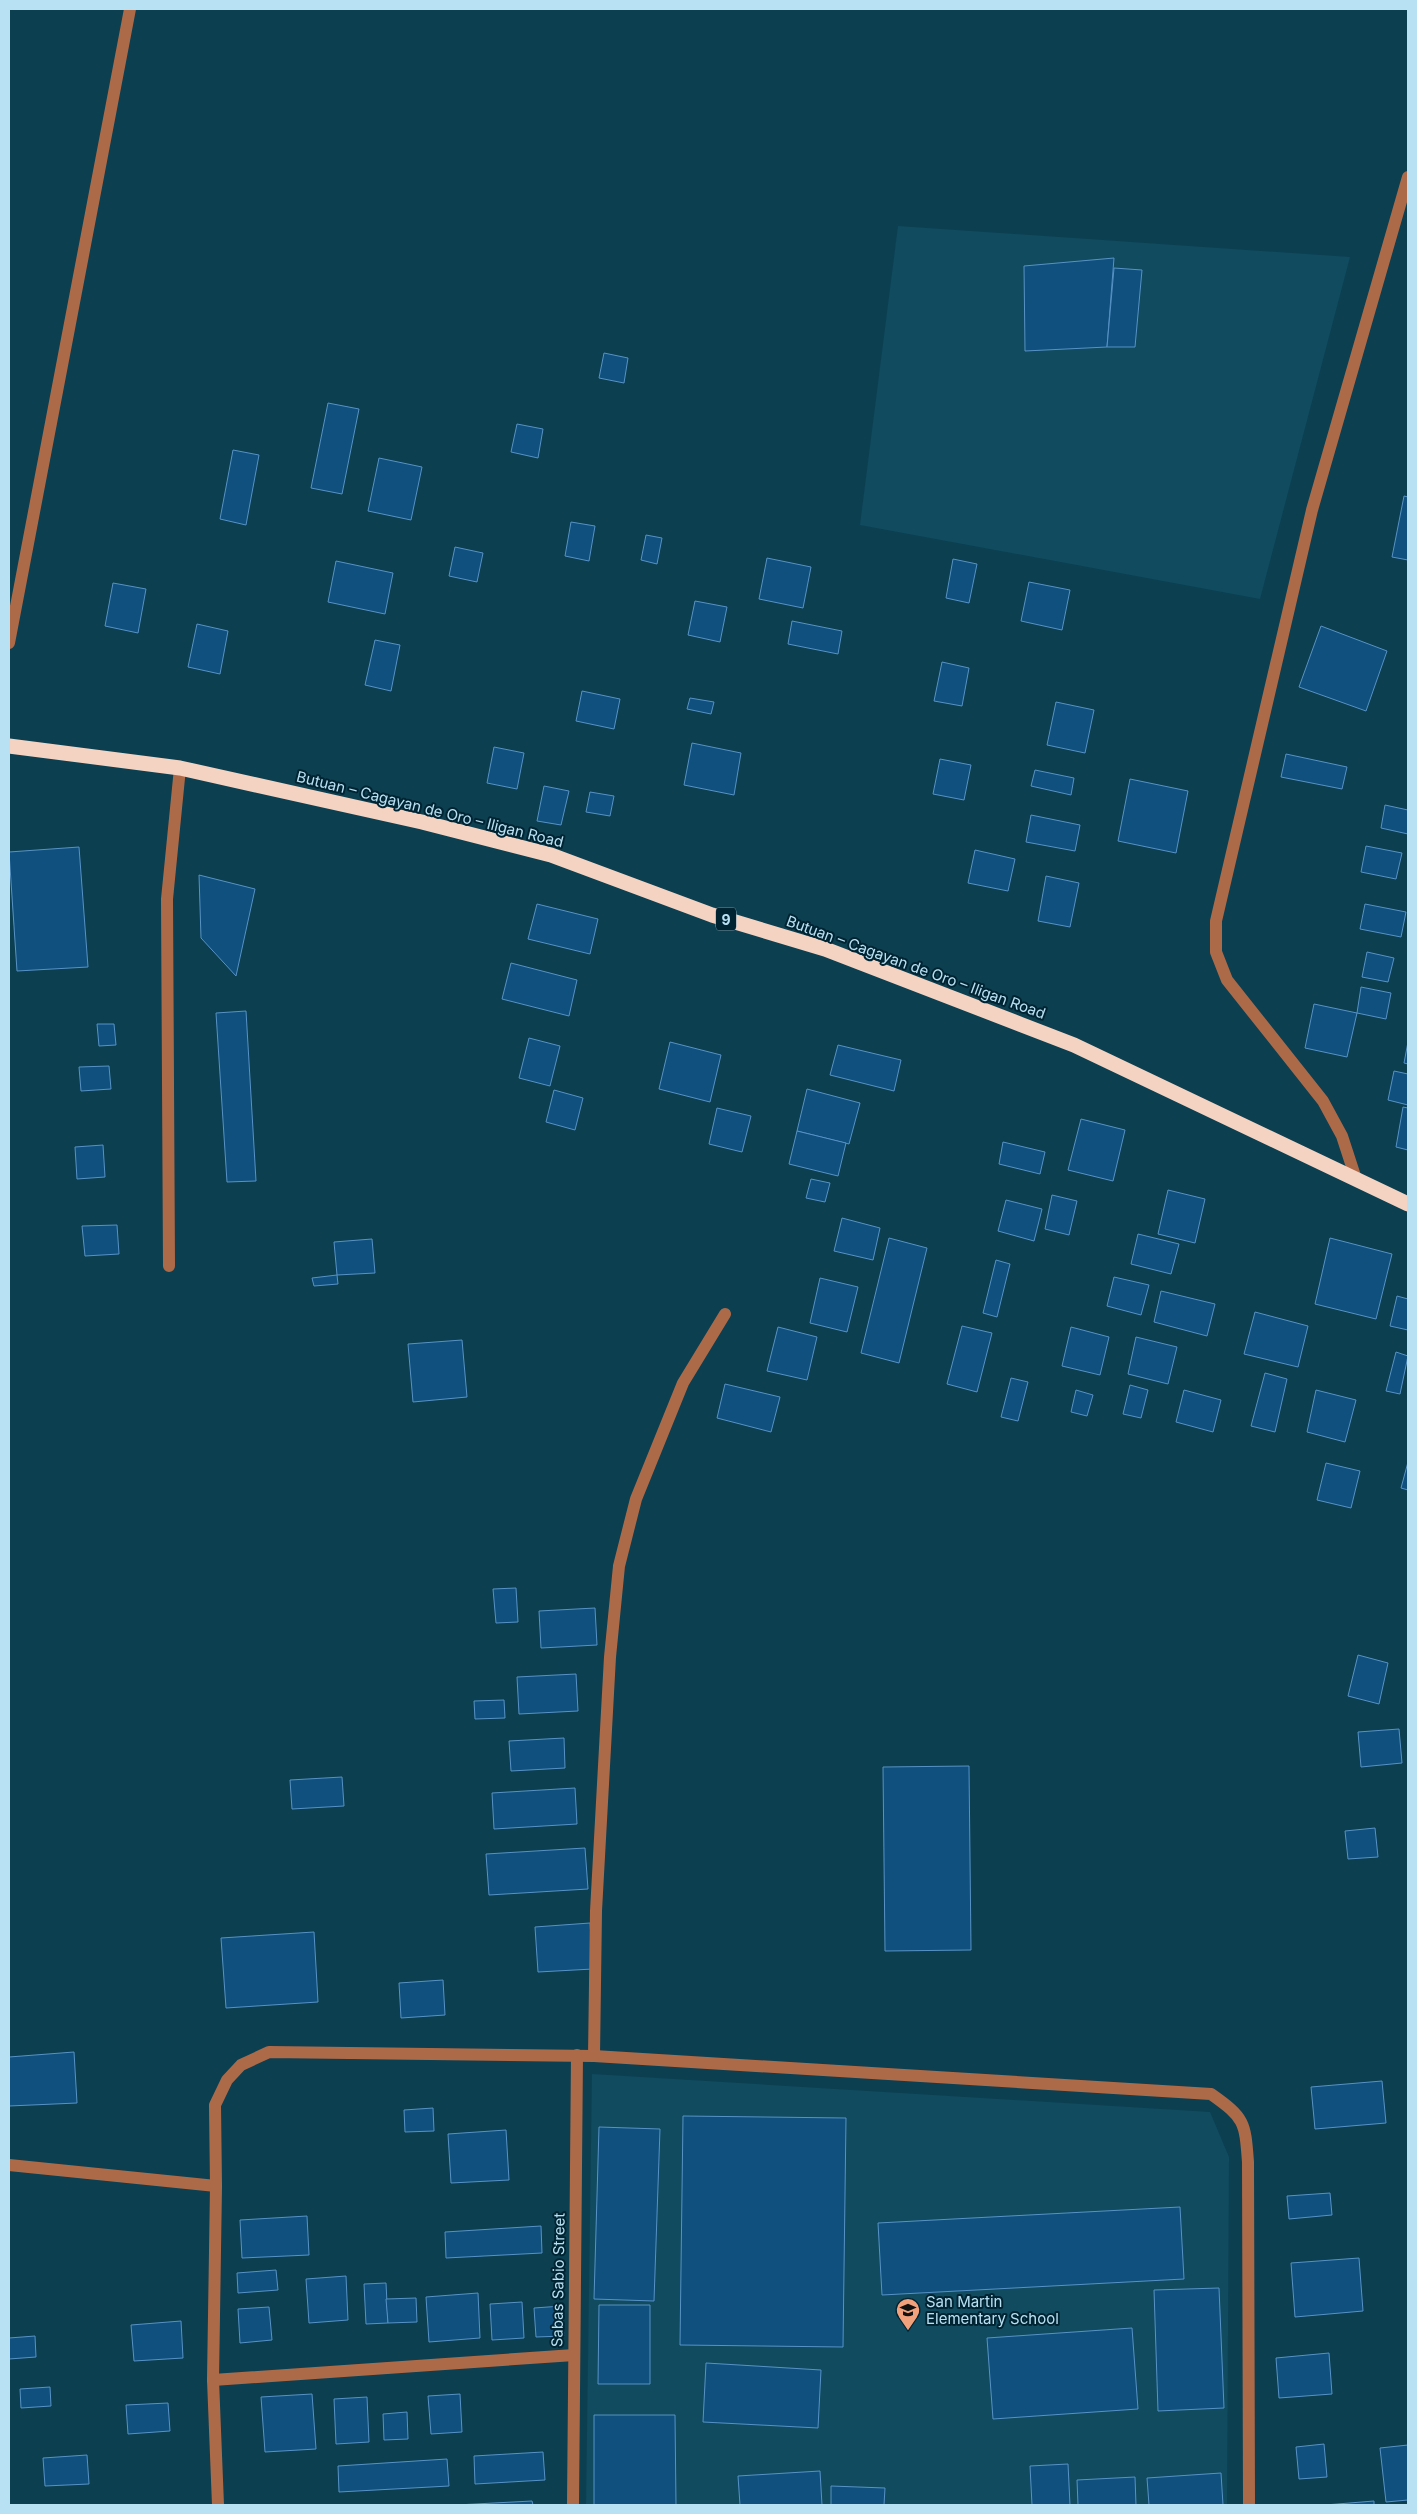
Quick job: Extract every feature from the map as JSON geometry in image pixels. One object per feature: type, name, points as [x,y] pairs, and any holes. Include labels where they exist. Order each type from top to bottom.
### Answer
[{"type":"highway","name":"Butuan – Cagayan de Oro – Iligan Road","points":[[9,746],[180,768],[422,822],[551,855],[712,915],[825,949],[1074,1045],[1408,1204]]},
{"type":"street","points":[[9,643],[130,9]]},
{"type":"street","points":[[1356,1179],[1342,1136],[1323,1101],[1227,980],[1216,952],[1216,921],[1312,510],[1408,177]]},
{"type":"street","points":[[169,1266],[167,899],[180,768]]},
{"type":"street","points":[[594,2056],[596,1911],[610,1657],[619,1566],[636,1500],[679,1392],[726,1314]]},
{"type":"street","points":[[218,2505],[213,2380],[216,2186],[215,2105],[227,2080],[241,2065],[269,2052],[577,2055],[1211,2094],[1232,2108],[1245,2127],[1248,2162],[1249,2505]]},
{"type":"street","name":"Sabas Sabio Street","points":[[574,2505],[577,2055]]},
{"type":"street","points":[[9,2165],[216,2186]]},
{"type":"street","points":[[213,2380],[574,2356]]},
{"type":"shaded area","points":[[898,226],[1350,257],[1260,599],[860,525]]},
{"type":"shaded area","name":"San Martin Elementary School","points":[[592,2074],[1210,2112],[1229,2157],[1227,2505],[586,2505]]},
{"type":"building","points":[[1114,258],[1107,347],[1025,351],[1024,266]]},
{"type":"building","points":[[1114,268],[1142,270],[1135,347],[1107,347]]},
{"type":"building","points":[[604,353],[628,358],[624,383],[599,378]]},
{"type":"building","points":[[328,403],[359,409],[342,494],[311,488]]},
{"type":"building","points":[[517,424],[543,429],[538,458],[511,452]]},
{"type":"building","points":[[233,450],[259,455],[246,525],[220,519]]},
{"type":"building","points":[[379,458],[422,467],[411,520],[368,511]]},
{"type":"building","points":[[1404,496],[1408,497],[1408,560],[1392,557]]},
{"type":"building","points":[[571,522],[595,526],[589,561],[565,556]]},
{"type":"building","points":[[646,535],[662,538],[657,564],[641,560]]},
{"type":"building","points":[[455,547],[483,553],[477,582],[449,576]]},
{"type":"building","points":[[767,558],[811,567],[803,608],[759,599]]},
{"type":"building","points":[[953,559],[977,564],[969,603],[946,598]]},
{"type":"building","points":[[336,561],[393,573],[385,614],[328,602]]},
{"type":"building","points":[[1029,582],[1070,590],[1062,630],[1021,621]]},
{"type":"building","points":[[113,583],[146,589],[138,633],[105,626]]},
{"type":"building","points":[[695,601],[727,607],[720,642],[688,635]]},
{"type":"building","points":[[792,621],[842,631],[838,654],[788,644]]},
{"type":"building","points":[[197,624],[228,631],[220,674],[188,667]]},
{"type":"building","points":[[1321,626],[1387,651],[1366,711],[1299,687]]},
{"type":"building","points":[[375,640],[400,645],[391,691],[365,685]]},
{"type":"building","points":[[942,662],[969,668],[962,706],[934,701]]},
{"type":"building","points":[[582,691],[620,699],[614,729],[576,721]]},
{"type":"building","points":[[690,698],[714,702],[711,714],[687,709]]},
{"type":"building","points":[[1056,702],[1094,710],[1085,753],[1047,745]]},
{"type":"building","points":[[692,743],[741,753],[734,795],[684,785]]},
{"type":"building","points":[[494,747],[524,753],[517,789],[487,783]]},
{"type":"building","points":[[1286,754],[1347,767],[1342,789],[1281,777]]},
{"type":"building","points":[[940,759],[971,765],[964,800],[933,794]]},
{"type":"building","points":[[1035,770],[1074,778],[1071,795],[1031,786]]},
{"type":"building","points":[[1130,779],[1188,791],[1176,853],[1118,841]]},
{"type":"building","points":[[544,786],[569,791],[561,825],[537,821]]},
{"type":"building","points":[[590,792],[614,796],[610,816],[586,812]]},
{"type":"building","points":[[1385,805],[1408,810],[1408,834],[1381,828]]},
{"type":"building","points":[[1031,815],[1080,825],[1075,851],[1026,842]]},
{"type":"building","points":[[1366,846],[1402,853],[1396,879],[1361,872]]},
{"type":"building","points":[[79,847],[88,967],[17,971],[9,852]]},
{"type":"building","points":[[975,850],[1015,859],[1008,891],[968,883]]},
{"type":"building","points":[[199,875],[255,889],[236,976],[201,938]]},
{"type":"building","points":[[1046,876],[1079,883],[1070,927],[1038,921]]},
{"type":"building","points":[[537,904],[598,919],[590,954],[528,939]]},
{"type":"building","points":[[1365,904],[1406,912],[1401,937],[1360,929]]},
{"type":"building","points":[[1367,952],[1394,958],[1388,982],[1362,977]]},
{"type":"building","points":[[511,963],[577,980],[569,1016],[502,999]]},
{"type":"building","points":[[1361,987],[1391,993],[1386,1019],[1357,1013]]},
{"type":"building","points":[[1314,1004],[1357,1013],[1347,1057],[1305,1048]]},
{"type":"building","points":[[246,1011],[256,1181],[227,1182],[216,1013]]},
{"type":"building","points":[[97,1024],[114,1024],[116,1045],[99,1046]]},
{"type":"building","points":[[529,1038],[560,1046],[550,1086],[519,1078]]},
{"type":"building","points":[[670,1042],[721,1055],[710,1102],[659,1089]]},
{"type":"building","points":[[1408,1042],[1408,1064],[1404,1063]]},
{"type":"building","points":[[838,1045],[901,1060],[894,1091],[830,1075]]},
{"type":"building","points":[[109,1066],[111,1089],[81,1091],[79,1067]]},
{"type":"building","points":[[1394,1071],[1408,1074],[1408,1105],[1388,1100]]},
{"type":"building","points":[[807,1089],[860,1103],[849,1144],[797,1131]]},
{"type":"building","points":[[554,1090],[583,1098],[575,1130],[546,1122]]},
{"type":"building","points":[[1403,1107],[1408,1108],[1408,1150],[1396,1147]]},
{"type":"building","points":[[717,1108],[751,1116],[742,1152],[709,1144]]},
{"type":"building","points":[[1081,1119],[1125,1130],[1113,1181],[1068,1170]]},
{"type":"building","points":[[797,1131],[846,1143],[838,1176],[789,1164]]},
{"type":"building","points":[[1003,1142],[1045,1152],[1040,1174],[999,1164]]},
{"type":"building","points":[[103,1145],[105,1177],[77,1179],[75,1147]]},
{"type":"building","points":[[811,1179],[830,1183],[825,1202],[806,1198]]},
{"type":"building","points":[[1168,1190],[1205,1199],[1195,1243],[1158,1234]]},
{"type":"building","points":[[1052,1195],[1077,1201],[1069,1235],[1045,1229]]},
{"type":"building","points":[[1006,1200],[1042,1209],[1034,1241],[998,1231]]},
{"type":"building","points":[[842,1218],[880,1228],[873,1260],[834,1251]]},
{"type":"building","points":[[117,1225],[119,1254],[85,1256],[82,1226]]},
{"type":"building","points":[[1138,1234],[1179,1244],[1171,1274],[1131,1264]]},
{"type":"building","points":[[889,1238],[927,1248],[899,1363],[861,1353]]},
{"type":"building","points":[[1330,1238],[1392,1254],[1376,1319],[1315,1304]]},
{"type":"building","points":[[372,1239],[375,1273],[337,1275],[334,1242]]},
{"type":"building","points":[[996,1260],[1010,1264],[997,1317],[983,1313]]},
{"type":"building","points":[[337,1275],[338,1284],[314,1286],[312,1278]]},
{"type":"building","points":[[1114,1277],[1149,1285],[1141,1315],[1107,1306]]},
{"type":"building","points":[[820,1278],[858,1287],[847,1332],[810,1323]]},
{"type":"building","points":[[1161,1291],[1215,1304],[1207,1336],[1154,1322]]},
{"type":"building","points":[[1397,1296],[1408,1299],[1408,1330],[1390,1326]]},
{"type":"building","points":[[1255,1312],[1308,1326],[1298,1367],[1244,1354]]},
{"type":"building","points":[[962,1326],[992,1333],[977,1392],[947,1384]]},
{"type":"building","points":[[778,1327],[817,1337],[807,1380],[767,1371]]},
{"type":"building","points":[[1071,1327],[1109,1337],[1100,1375],[1062,1366]]},
{"type":"building","points":[[1136,1337],[1177,1347],[1168,1384],[1128,1374]]},
{"type":"building","points":[[462,1340],[467,1397],[413,1402],[408,1344]]},
{"type":"building","points":[[1396,1352],[1408,1356],[1400,1394],[1386,1391]]},
{"type":"building","points":[[1265,1373],[1287,1379],[1275,1432],[1251,1426]]},
{"type":"building","points":[[1011,1378],[1028,1382],[1018,1421],[1001,1417]]},
{"type":"building","points":[[725,1384],[780,1397],[771,1432],[717,1418]]},
{"type":"building","points":[[1130,1385],[1148,1390],[1141,1418],[1123,1414]]},
{"type":"building","points":[[1076,1390],[1093,1395],[1087,1416],[1071,1412]]},
{"type":"building","points":[[1184,1390],[1221,1400],[1213,1432],[1176,1422]]},
{"type":"building","points":[[1316,1390],[1356,1400],[1345,1442],[1307,1432]]},
{"type":"building","points":[[1408,1462],[1408,1490],[1401,1488]]},
{"type":"building","points":[[1326,1463],[1360,1471],[1351,1508],[1317,1500]]},
{"type":"building","points":[[516,1588],[518,1622],[496,1623],[493,1589]]},
{"type":"building","points":[[595,1608],[597,1645],[541,1648],[539,1611]]},
{"type":"building","points":[[1358,1655],[1388,1663],[1379,1704],[1348,1696]]},
{"type":"building","points":[[576,1674],[578,1711],[519,1714],[517,1677]]},
{"type":"building","points":[[504,1700],[505,1718],[475,1719],[474,1701]]},
{"type":"building","points":[[1399,1729],[1402,1763],[1361,1767],[1358,1732]]},
{"type":"building","points":[[564,1738],[565,1768],[511,1771],[509,1741]]},
{"type":"building","points":[[969,1766],[971,1950],[885,1951],[883,1767]]},
{"type":"building","points":[[342,1777],[344,1806],[292,1809],[290,1780]]},
{"type":"building","points":[[575,1788],[577,1824],[494,1829],[492,1793]]},
{"type":"building","points":[[1375,1828],[1378,1857],[1348,1859],[1345,1831]]},
{"type":"building","points":[[585,1848],[588,1889],[489,1895],[486,1854]]},
{"type":"building","points":[[590,1923],[593,1969],[538,1972],[535,1927]]},
{"type":"building","points":[[314,1932],[318,2002],[226,2008],[221,1938]]},
{"type":"building","points":[[443,1980],[445,2015],[401,2018],[399,1983]]},
{"type":"building","points":[[74,2052],[77,2103],[9,2106],[9,2057]]},
{"type":"building","points":[[1382,2081],[1386,2123],[1315,2129],[1311,2087]]},
{"type":"building","points":[[433,2108],[434,2131],[405,2132],[404,2110]]},
{"type":"building","points":[[683,2116],[846,2118],[843,2347],[680,2345]]},
{"type":"building","points":[[599,2127],[660,2129],[654,2301],[594,2299]]},
{"type":"building","points":[[506,2130],[509,2180],[451,2183],[448,2134]]},
{"type":"building","points":[[1330,2193],[1332,2215],[1289,2219],[1287,2196]]},
{"type":"building","points":[[1180,2207],[1184,2279],[882,2295],[878,2223]]},
{"type":"building","points":[[307,2216],[309,2255],[242,2258],[240,2220]]},
{"type":"building","points":[[541,2226],[542,2253],[446,2258],[445,2232]]},
{"type":"building","points":[[1359,2258],[1363,2311],[1295,2317],[1291,2263]]},
{"type":"building","points":[[276,2270],[278,2290],[238,2293],[237,2273]]},
{"type":"building","points":[[346,2276],[348,2320],[309,2323],[306,2279]]},
{"type":"building","points":[[386,2283],[388,2323],[366,2324],[364,2284]]},
{"type":"building","points":[[1219,2288],[1224,2408],[1158,2411],[1154,2290]]},
{"type":"building","points":[[478,2293],[480,2338],[429,2342],[426,2297]]},
{"type":"building","points":[[416,2298],[417,2322],[388,2323],[386,2299]]},
{"type":"building","points":[[522,2302],[524,2338],[492,2340],[490,2304]]},
{"type":"building","points":[[599,2305],[650,2305],[650,2384],[598,2384]]},
{"type":"building","points":[[562,2306],[564,2336],[536,2337],[534,2308]]},
{"type":"building","points":[[269,2307],[272,2340],[240,2343],[238,2309]]},
{"type":"building","points":[[181,2321],[183,2358],[134,2361],[131,2325]]},
{"type":"building","points":[[1132,2328],[1138,2409],[993,2419],[987,2338]]},
{"type":"building","points":[[35,2336],[36,2357],[9,2359],[9,2338]]},
{"type":"building","points":[[1329,2353],[1332,2394],[1279,2398],[1276,2358]]},
{"type":"building","points":[[706,2363],[821,2370],[818,2428],[703,2422]]},
{"type":"building","points":[[50,2387],[51,2406],[21,2408],[20,2389]]},
{"type":"building","points":[[312,2394],[316,2449],[265,2452],[261,2397]]},
{"type":"building","points":[[460,2394],[462,2432],[431,2434],[428,2396]]},
{"type":"building","points":[[367,2397],[369,2442],[336,2444],[334,2399]]},
{"type":"building","points":[[168,2403],[170,2431],[128,2434],[126,2405]]},
{"type":"building","points":[[407,2412],[408,2439],[384,2440],[383,2414]]},
{"type":"building","points":[[594,2415],[675,2415],[676,2505],[594,2505]]},
{"type":"building","points":[[1324,2444],[1327,2477],[1299,2479],[1296,2447]]},
{"type":"building","points":[[1408,2445],[1408,2500],[1386,2502],[1380,2448]]},
{"type":"building","points":[[543,2452],[545,2480],[475,2484],[474,2456]]},
{"type":"building","points":[[87,2455],[89,2484],[45,2486],[43,2458]]},
{"type":"building","points":[[447,2459],[449,2486],[339,2492],[338,2466]]},
{"type":"building","points":[[1068,2464],[1070,2505],[1032,2505],[1030,2466]]},
{"type":"building","points":[[820,2471],[822,2505],[740,2505],[738,2476]]},
{"type":"building","points":[[1221,2473],[1223,2505],[1149,2505],[1147,2478]]},
{"type":"building","points":[[1135,2477],[1136,2505],[1078,2505],[1077,2480]]},
{"type":"building","points":[[831,2486],[885,2488],[884,2505],[831,2505]]},
{"type":"building","points":[[532,2501],[533,2505],[456,2505]]},
{"type":"building","points":[[1374,2501],[1374,2505],[1325,2505]]},
{"type":"place","name":"San Martin Elementary School","points":[[908,2331]]}]
